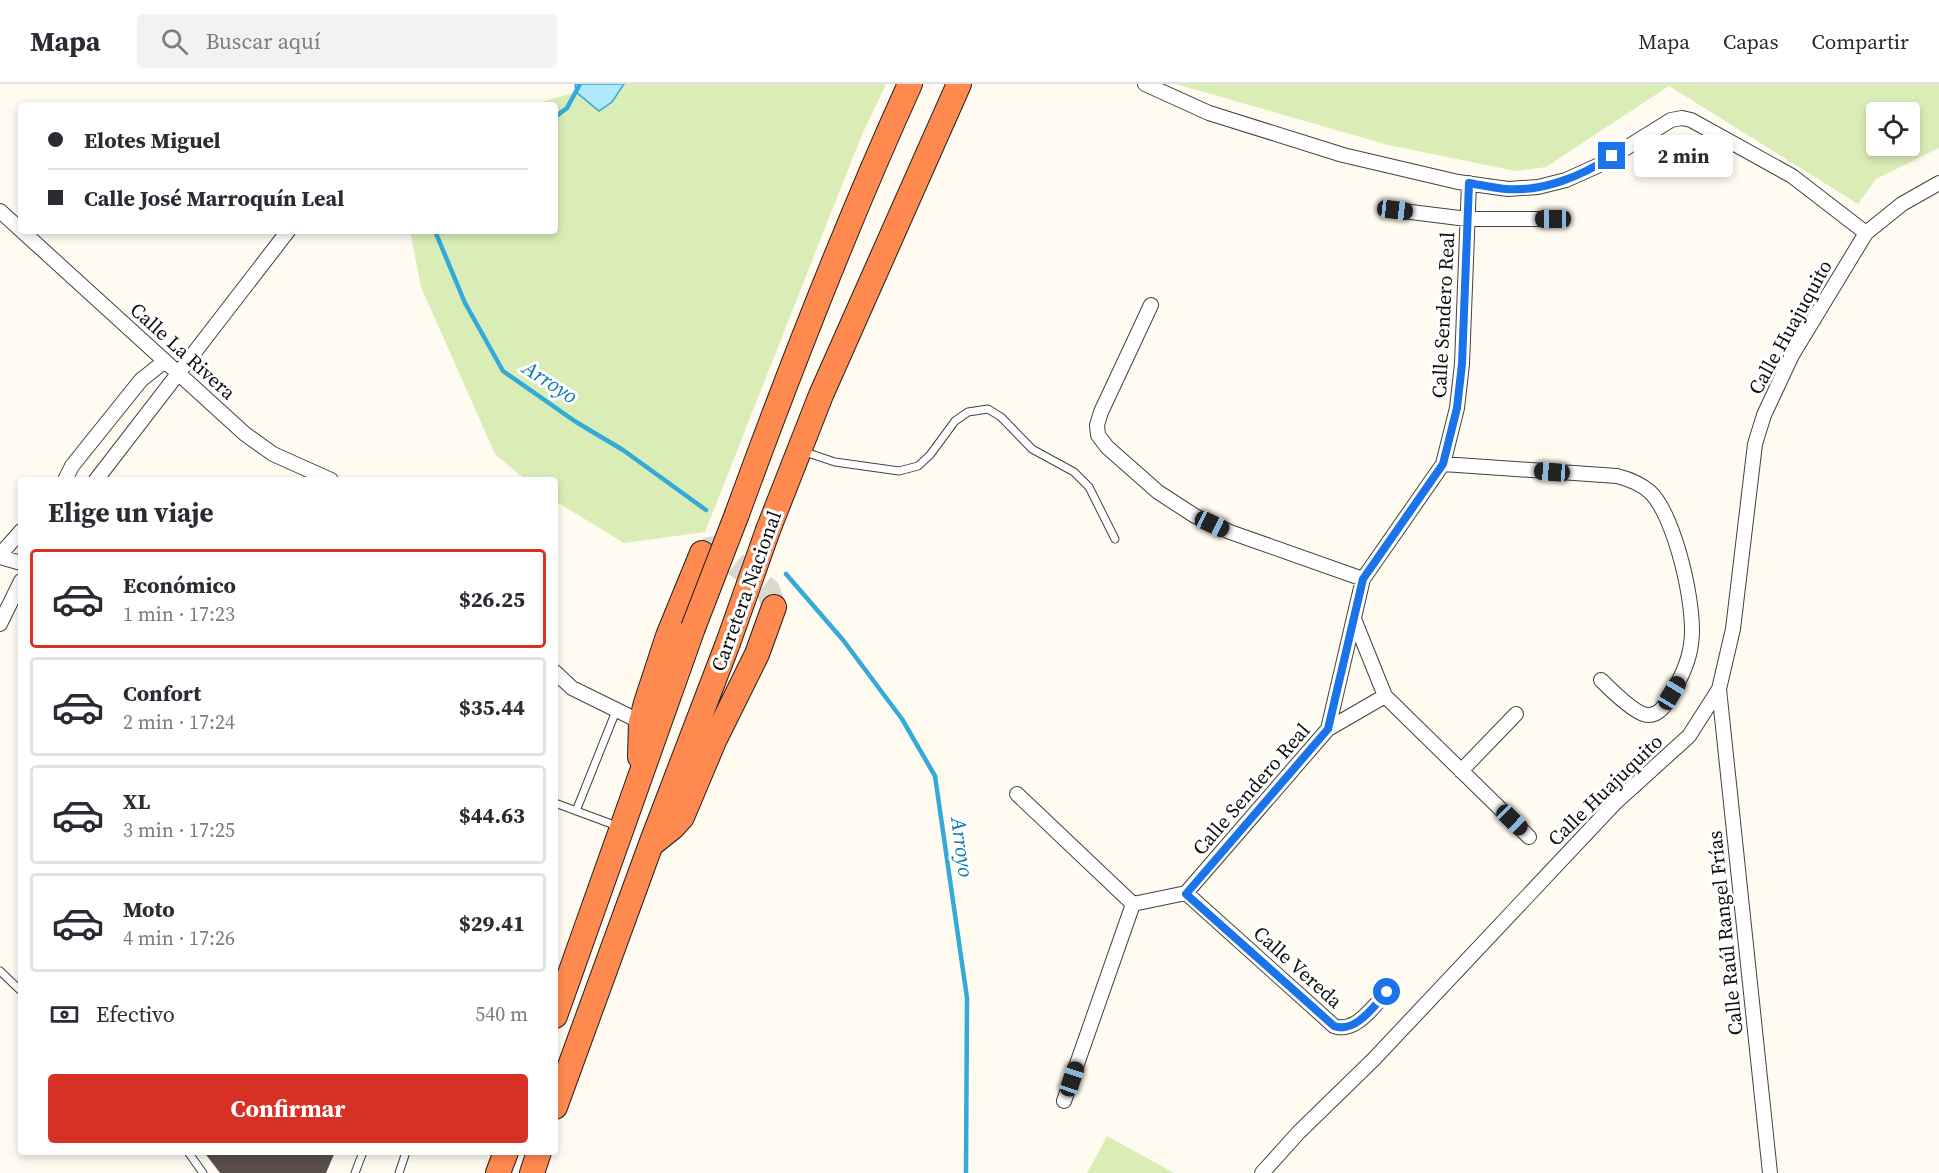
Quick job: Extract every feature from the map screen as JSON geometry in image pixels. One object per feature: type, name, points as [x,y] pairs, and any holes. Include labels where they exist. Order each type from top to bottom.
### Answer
[{"type":"highway","name":"Carretera Nacional","points":[[558,1008],[693,628],[791,368],[862,189],[910,84]]},
{"type":"highway","name":"Carretera Nacional","points":[[558,1099],[768,530],[831,374],[958,84]]},
{"type":"highway","points":[[640,780],[641,723],[668,636],[702,553]]},
{"type":"highway","points":[[651,844],[682,817],[714,741],[758,654],[774,607]]},
{"type":"highway","points":[[498,1173],[505,1155]]},
{"type":"highway","points":[[532,1173],[539,1155]]},
{"type":"street","points":[[1145,84],[1209,113],[1343,155],[1469,183],[1508,189],[1538,188],[1566,180],[1597,166],[1658,127],[1682,118],[1691,120],[1770,162],[1792,176],[1866,233]]},
{"type":"street","name":"Calle Sendero Real","points":[[1186,894],[1328,729],[1363,579],[1443,464],[1457,408],[1462,364],[1469,183]]},
{"type":"street","name":"Calle Huajuquito","points":[[1262,1173],[1299,1132],[1374,1059],[1609,810],[1689,736],[1719,690],[1733,628],[1755,444],[1764,415],[1792,355],[1866,233],[1902,204],[1939,183]]},
{"type":"street","points":[[1395,210],[1467,219],[1553,219]]},
{"type":"street","name":"Calle La Rivera","points":[[0,211],[18,228]]},
{"type":"street","name":"Calle La Rivera","points":[[24,234],[245,434],[273,454],[324,477]]},
{"type":"street","points":[[98,477],[286,234]]},
{"type":"street","points":[[1151,305],[1101,412],[1097,425],[1098,435],[1107,447],[1158,492],[1195,516],[1230,532],[1363,579]]},
{"type":"street","points":[[66,477],[141,380],[165,360]]},
{"type":"street","points":[[1443,464],[1617,476],[1638,484],[1651,493],[1661,508],[1678,548],[1692,612],[1691,644],[1680,681],[1665,706],[1656,713],[1646,716],[1636,711],[1601,680]]},
{"type":"street","points":[[18,535],[0,556],[18,562]]},
{"type":"street","points":[[0,624],[18,587]]},
{"type":"street","points":[[1354,619],[1385,696],[1529,837]]},
{"type":"street","points":[[558,675],[572,688],[641,723]]},
{"type":"street","name":"Calle Raúl Rangel Frías","points":[[1719,690],[1770,1173]]},
{"type":"street","points":[[1328,729],[1385,696]]},
{"type":"street","points":[[1461,771],[1516,714]]},
{"type":"street","points":[[1017,794],[1133,904]]},
{"type":"street","points":[[1133,904],[1186,894]]},
{"type":"street","name":"Calle Vereda","points":[[1186,894],[1334,1026],[1349,1027],[1357,1022],[1387,992]]},
{"type":"street","points":[[1065,1101],[1133,904]]},
{"type":"lane","points":[[800,450],[835,462],[899,471],[918,465],[930,455],[955,422],[968,412],[988,409],[1001,417],[1032,449],[1074,472],[1089,487],[1115,539]]},
{"type":"lane","points":[[576,811],[616,711]]},
{"type":"lane","points":[[558,803],[622,828]]},
{"type":"lane","points":[[0,971],[18,988]]},
{"type":"lane","points":[[190,1155],[203,1173]]},
{"type":"lane","points":[[355,1173],[362,1155]]},
{"type":"lane","points":[[399,1173],[405,1155]]},
{"type":"green space","points":[[582,84],[886,84],[861,137],[705,532],[624,543],[558,503],[558,477],[522,477],[495,454],[421,287],[411,234],[558,234],[558,102],[541,102],[576,92]]},
{"type":"green space","points":[[1176,84],[1939,84],[1939,148],[1876,179],[1858,204],[1669,86],[1546,167],[1516,171],[1388,145]]},
{"type":"green space","points":[[1107,1136],[1174,1173],[1087,1173]]},
{"type":"water","points":[[575,84],[624,84],[612,102],[599,111],[576,92]]},
{"type":"building","points":[[206,1155],[334,1155],[326,1173],[220,1173]]},
{"type":"waterway","name":"Arroyo","points":[[558,115],[567,108],[580,84]]},
{"type":"waterway","name":"Arroyo","points":[[436,234],[465,303],[503,371],[576,422],[623,450],[706,510]]},
{"type":"waterway","name":"Arroyo","points":[[786,574],[843,640],[902,719],[935,776],[967,998],[966,1173]]},
{"type":"tunnel","points":[[705,550],[715,548],[768,590],[774,607]]},
{"type":"route","points":[[1387,992],[1357,1022],[1349,1027],[1334,1026],[1186,894],[1328,729],[1363,579],[1443,464],[1457,408],[1462,364],[1469,183],[1508,189],[1538,188],[1566,180],[1597,166],[1612,156]]}]
